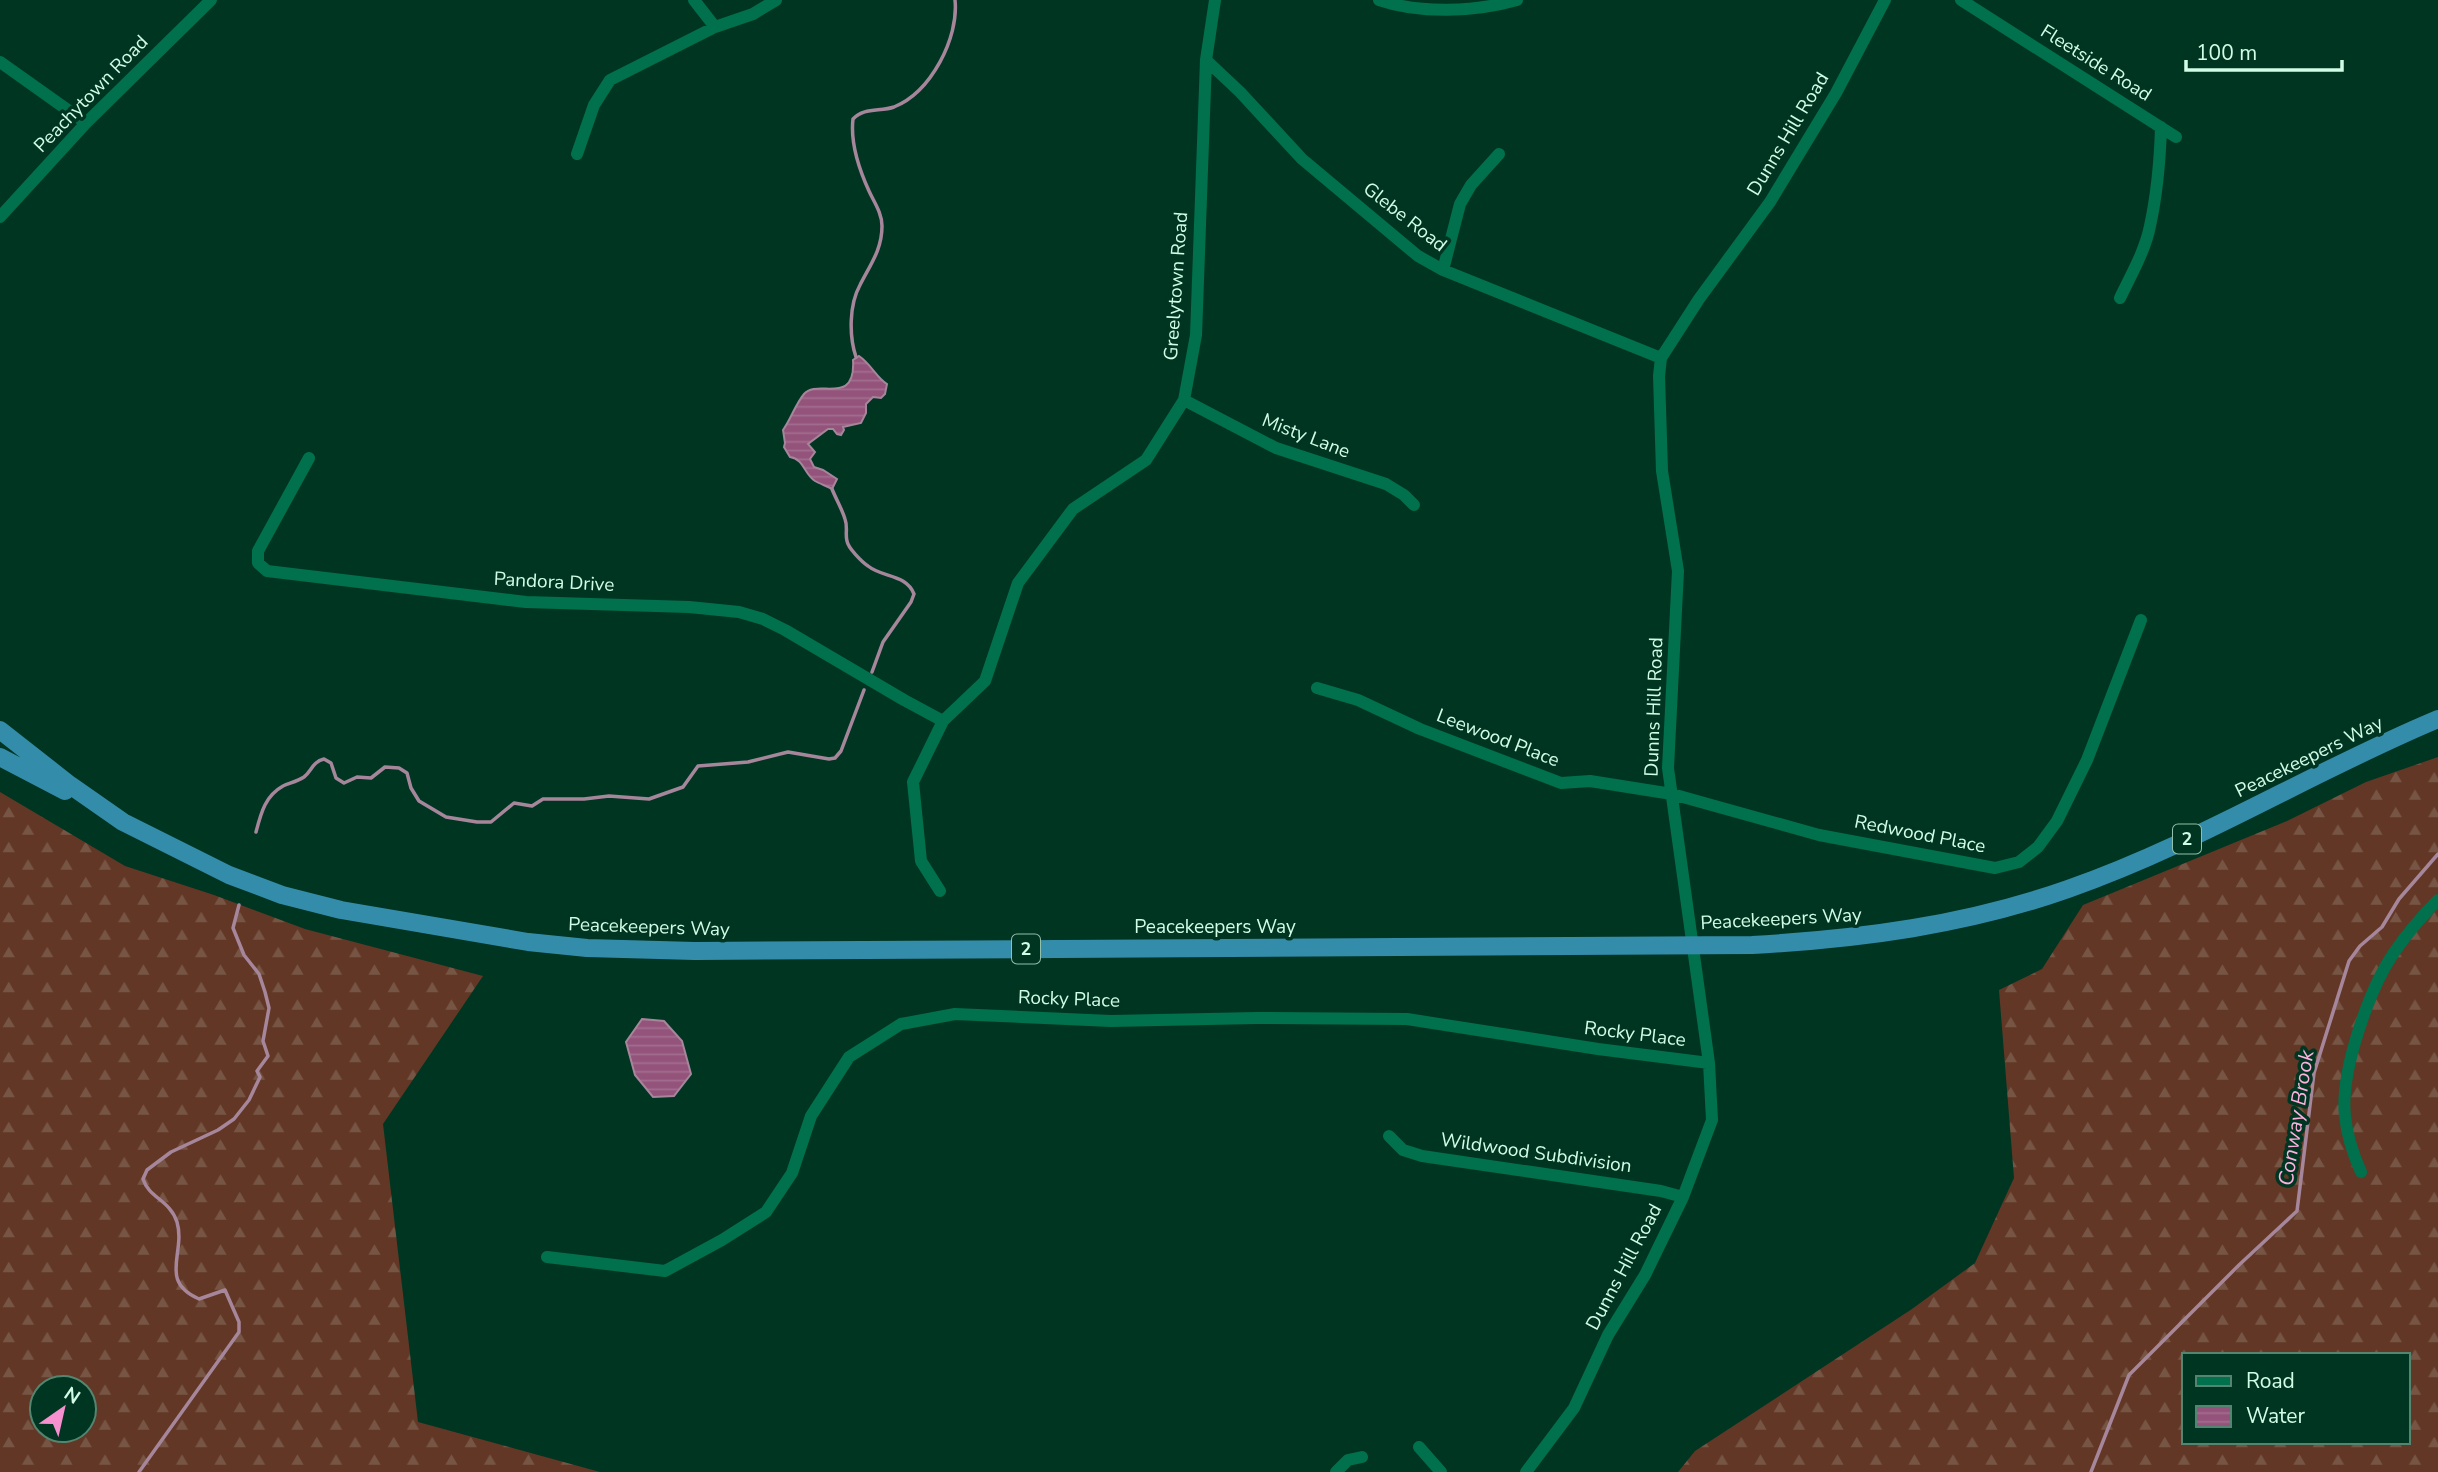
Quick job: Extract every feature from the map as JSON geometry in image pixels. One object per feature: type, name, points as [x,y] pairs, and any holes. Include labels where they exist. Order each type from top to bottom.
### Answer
[{"type":"highway","points":[[0,719],[70,785]]},
{"type":"highway","name":"Peacekeepers Way","points":[[0,730],[70,785],[123,822],[229,876],[282,894],[341,909],[472,934],[587,948],[708,951],[1752,945],[1813,942],[1900,932],[1949,923],[2068,890],[2127,867],[2230,820],[2344,761],[2438,721]]},
{"type":"highway","points":[[0,757],[123,822]]},
{"type":"street","name":"Peachytown Road","points":[[0,216],[86,123],[212,0]]},
{"type":"street","points":[[694,0],[715,27]]},
{"type":"street","points":[[577,154],[594,105],[610,80],[715,27],[753,14],[776,0]]},
{"type":"street","name":"Greelytown Road","points":[[940,891],[920,861],[913,782],[943,721],[985,681],[1018,583],[1073,509],[1146,460],[1184,400],[1196,335],[1206,60],[1215,0]]},
{"type":"street","points":[[1379,0],[1393,5],[1485,7],[1517,0]]},
{"type":"street","name":"Dunns Hill Road","points":[[1526,1472],[1558,1432],[1578,1401],[1608,1335],[1646,1275],[1683,1197],[1712,1120],[1709,1063],[1668,768],[1678,571],[1662,471],[1659,376],[1661,358],[1699,299],[1770,202],[1836,93],[1885,0]]},
{"type":"street","name":"Fleetside Road","points":[[1961,0],[2176,137]]},
{"type":"street","name":"Glebe Road","points":[[1206,60],[1240,92],[1302,159],[1418,256],[1443,270],[1661,358]]},
{"type":"street","points":[[0,62],[86,123]]},
{"type":"street","points":[[2120,298],[2150,228],[2160,164],[2161,128]]},
{"type":"street","points":[[1443,270],[1463,198],[1499,154]]},
{"type":"street","name":"Misty Lane","points":[[1184,400],[1276,447],[1387,484],[1405,495],[1414,505]]},
{"type":"street","name":"Pandora Drive","points":[[309,458],[258,551],[258,562],[267,570],[526,602],[697,607],[739,612],[763,619],[785,630],[943,721]]},
{"type":"street","name":"Redwood Place","points":[[1672,794],[1819,835],[1995,868],[2019,862],[2038,847],[2057,821],[2087,760],[2141,620]]},
{"type":"street","name":"Leewood Place","points":[[1317,688],[1358,701],[1420,729],[1562,783],[1590,781],[1672,794]]},
{"type":"street","points":[[2361,1172],[2351,1149],[2345,1113],[2348,1074],[2357,1038],[2380,978],[2394,953],[2438,900]]},
{"type":"street","name":"Rocky Place","points":[[547,1257],[665,1271],[722,1240],[766,1212],[792,1173],[811,1116],[849,1057],[901,1024],[955,1014],[1111,1021],[1408,1019],[1598,1049],[1709,1063]]},
{"type":"street","name":"Wildwood Subdivision","points":[[1389,1136],[1403,1150],[1422,1156],[1661,1191],[1683,1197]]},
{"type":"street","points":[[1419,1447],[1441,1472]]},
{"type":"street","points":[[1336,1472],[1348,1460],[1362,1457]]},
{"type":"green space","points":[[2438,757],[2438,1472],[1678,1472],[1695,1451],[1912,1309],[1975,1263],[2014,1178],[1999,990],[2042,969],[2083,905],[2287,821],[2366,782]]},
{"type":"green space","points":[[0,792],[125,866],[305,929],[483,976],[383,1124],[418,1422],[600,1472],[0,1472]]},
{"type":"water","points":[[859,356],[887,384],[885,394],[881,398],[873,397],[866,404],[866,413],[861,423],[843,427],[841,435],[828,429],[808,444],[815,452],[810,459],[814,467],[837,479],[832,489],[815,481],[795,458],[790,457],[784,447],[783,430],[804,394],[810,390],[842,387],[848,383],[853,360]]},
{"type":"water","points":[[642,1019],[664,1021],[682,1041],[691,1074],[674,1096],[653,1097],[635,1075],[626,1042]]},
{"type":"waterway","points":[[856,357],[851,330],[852,311],[856,293],[878,250],[882,221],[856,156],[853,119],[867,111],[894,107],[907,100],[931,77],[952,31],[955,0]]},
{"type":"waterway","points":[[832,489],[845,519],[847,541],[853,551],[874,570],[906,583],[914,594],[883,642],[872,672]]},
{"type":"waterway","points":[[256,832],[262,812],[272,795],[283,786],[304,777],[317,762],[324,759],[331,763],[336,778],[344,783],[357,777],[371,778],[385,767],[399,768],[407,773],[411,788],[419,801],[446,817],[491,822],[514,803],[532,806],[543,799],[609,796],[649,799],[683,787],[698,766],[748,762],[788,752],[835,758],[841,751],[864,690]]},
{"type":"waterway","name":"Conway Brook","points":[[2091,1472],[2129,1375],[2297,1211],[2314,1073],[2349,961],[2360,946],[2382,927],[2399,899],[2438,854]]},
{"type":"waterway","points":[[139,1472],[239,1332],[239,1322],[225,1290],[199,1299],[180,1284],[176,1275],[179,1233],[177,1222],[170,1209],[150,1191],[143,1179],[147,1170],[171,1152],[218,1130],[234,1119],[249,1100],[260,1077],[257,1071],[268,1056],[263,1041],[269,1008],[265,992],[259,974],[244,955],[233,928],[239,905]]}]
